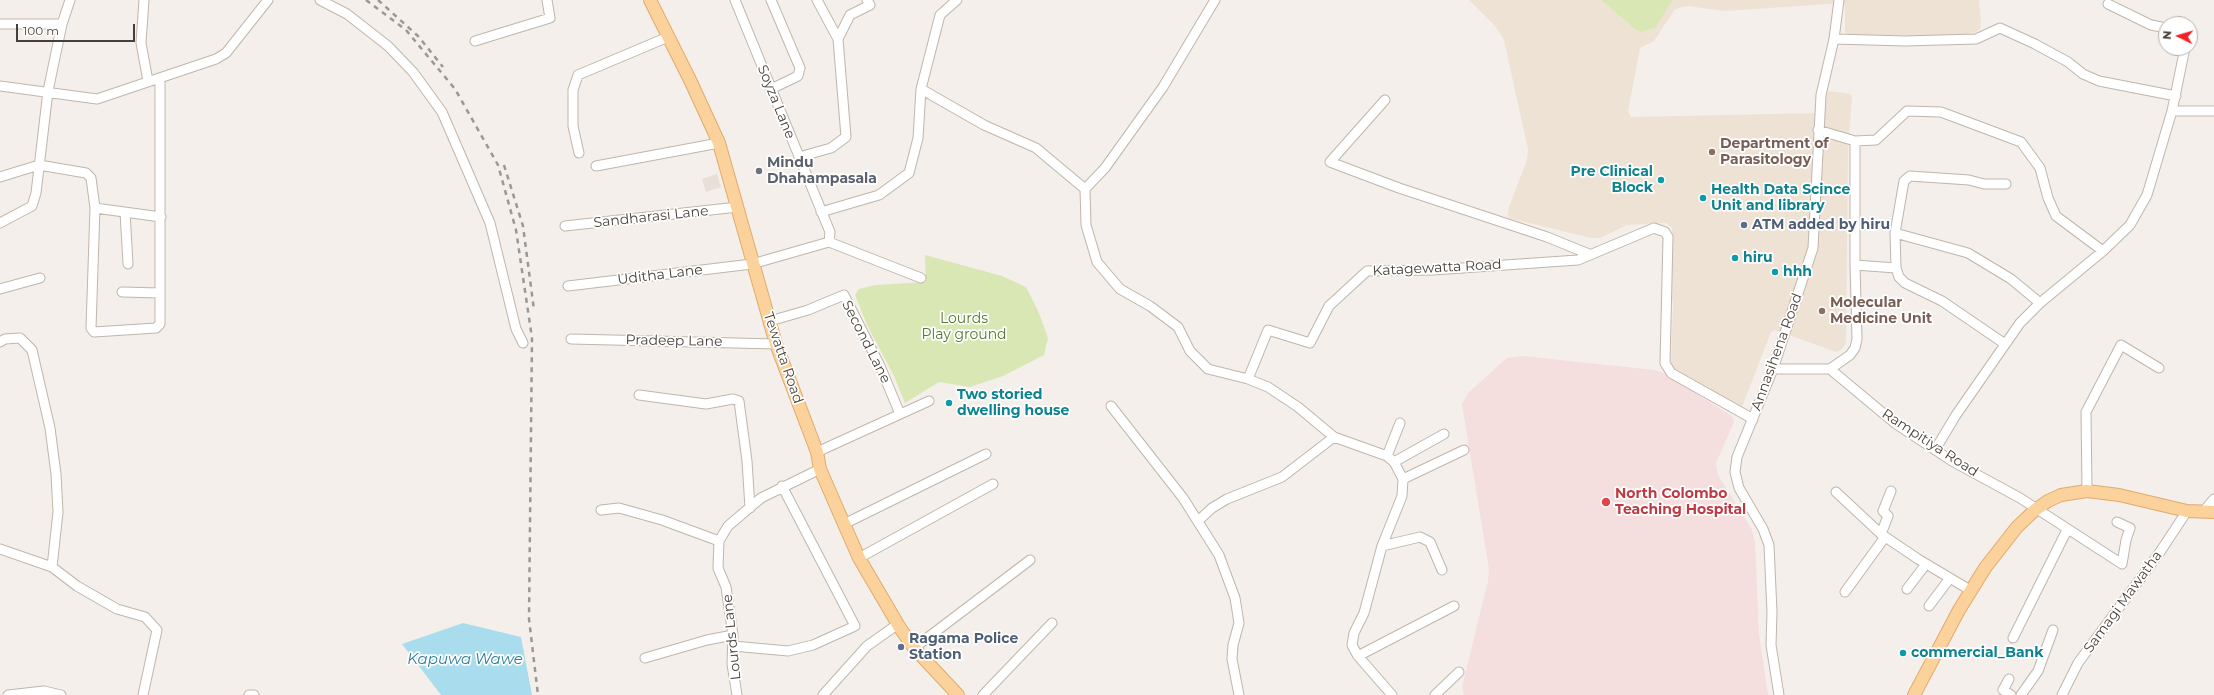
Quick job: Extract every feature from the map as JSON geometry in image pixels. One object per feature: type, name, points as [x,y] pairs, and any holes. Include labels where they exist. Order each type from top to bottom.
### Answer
[{"type":"main road","name":"Tewatta Road","points":[[650,0],[709,120],[718,143],[738,207],[752,264],[776,344],[817,452],[820,468],[844,524],[859,558],[898,624],[914,648],[954,693]]},
{"type":"main road","points":[[1914,695],[1970,590],[2006,541],[2035,510],[2061,495],[2087,491],[2119,495],[2187,511],[2209,512]]},
{"type":"street","points":[[0,223],[32,206],[39,165],[48,91],[62,24],[70,0]]},
{"type":"street","points":[[144,0],[141,43],[148,82]]},
{"type":"street","points":[[0,86],[48,91],[97,99],[216,59],[226,53],[268,0]]},
{"type":"street","points":[[320,0],[347,14],[388,46],[413,72],[442,112],[490,223],[516,330],[523,343]]},
{"type":"street","points":[[475,41],[550,18],[547,0]]},
{"type":"street","name":"Soyza Lane","points":[[735,0],[830,232],[829,242]]},
{"type":"street","points":[[771,0],[800,68],[798,76],[771,89]]},
{"type":"street","points":[[798,157],[831,148],[846,136],[838,39],[817,0]]},
{"type":"street","points":[[838,39],[850,15],[870,5],[867,0]]},
{"type":"street","points":[[821,212],[879,195],[910,173],[918,138],[922,89],[940,15],[958,0]]},
{"type":"street","points":[[1084,189],[1105,168],[1163,87],[1215,0]]},
{"type":"street","name":"Annasihena Road","points":[[1779,695],[1771,645],[1772,612],[1769,545],[1763,529],[1739,488],[1735,472],[1737,457],[1773,368],[1813,248],[1821,94],[1834,39],[1839,0]]},
{"type":"street","points":[[2108,4],[2151,25],[2158,26]]},
{"type":"street","points":[[0,24],[62,24]]},
{"type":"street","points":[[1834,39],[1905,41],[1976,40],[2000,28],[2035,44],[2068,62],[2083,74],[2099,81],[2176,96]]},
{"type":"street","points":[[579,153],[573,126],[574,90],[578,75],[668,37]]},
{"type":"street","points":[[1935,450],[1956,415],[2020,323],[2040,303],[2103,251],[2130,226],[2147,195],[2176,96],[2184,56]]},
{"type":"street","points":[[0,177],[39,165],[86,173],[91,178],[95,208],[92,330],[94,332],[156,328],[160,324],[160,78]]},
{"type":"street","points":[[922,89],[984,125],[1036,148],[1084,189],[1086,225],[1097,262],[1120,289],[1150,306],[1178,327],[1190,351],[1208,369],[1248,379],[1268,388],[1298,407],[1334,437],[1391,459],[1403,479],[1402,496],[1382,546],[1364,613],[1354,633],[1352,645],[1358,656],[1392,695]]},
{"type":"street","points":[[1385,100],[1330,162],[1399,188],[1548,237],[1589,254]]},
{"type":"street","points":[[2172,110],[2214,111]]},
{"type":"street","points":[[1818,130],[1855,142],[1876,140],[1907,111],[1941,112],[2020,142],[2040,168],[2048,198],[2056,216],[2103,251]]},
{"type":"street","points":[[1773,368],[1830,369],[1850,355],[1855,348],[1855,142]]},
{"type":"street","points":[[596,166],[718,143]]},
{"type":"street","points":[[2005,344],[1942,302],[1905,283],[1899,277],[1896,268],[1895,233],[1904,182],[1910,176],[1969,180],[1984,184],[2006,184]]},
{"type":"street","name":"Sandharasi Lane","points":[[565,226],[738,207]]},
{"type":"street","points":[[95,208],[161,217]]},
{"type":"street","points":[[125,212],[128,264]]},
{"type":"street","name":"Katagewatta Road","points":[[1248,379],[1268,330],[1310,343],[1329,306],[1367,271],[1433,270],[1578,260],[1589,254],[1654,228],[1665,232],[1668,237],[1665,363],[1671,373],[1753,419]]},
{"type":"street","points":[[1895,233],[1968,252],[2011,279],[2040,303]]},
{"type":"street","points":[[752,264],[829,242],[921,278]]},
{"type":"street","name":"Uditha Lane","points":[[568,286],[752,264]]},
{"type":"street","points":[[1855,265],[1896,268]]},
{"type":"street","points":[[0,289],[40,278]]},
{"type":"street","points":[[122,292],[160,293]]},
{"type":"street","name":"Second Lane","points":[[770,321],[808,310],[844,296],[880,366],[900,414]]},
{"type":"street","points":[[0,342],[5,339],[20,338],[32,350],[37,371],[50,428],[56,474],[58,512],[52,567]]},
{"type":"street","name":"Pradeep Lane","points":[[571,339],[776,344]]},
{"type":"street","points":[[2087,491],[2086,412],[2121,344],[2159,368]]},
{"type":"street","name":"Rampitiya Road","points":[[1830,369],[1896,424],[1935,450],[2020,498],[2035,510],[2122,564],[2126,540],[2130,528],[2117,522]]},
{"type":"street","points":[[639,395],[706,404],[733,399],[738,401],[747,461],[750,508]]},
{"type":"street","points":[[817,452],[929,401]]},
{"type":"street","points":[[1111,406],[1183,498],[1219,555],[1235,598],[1239,623],[1233,645],[1232,659],[1239,695]]},
{"type":"street","points":[[1391,459],[1400,423]]},
{"type":"street","points":[[1391,459],[1444,434]]},
{"type":"street","points":[[1198,521],[1212,508],[1227,499],[1282,477],[1334,437]]},
{"type":"street","points":[[1403,479],[1464,450]]},
{"type":"street","points":[[844,524],[986,454]]},
{"type":"street","points":[[601,510],[619,508],[655,518],[719,541],[728,526],[761,498],[820,468]]},
{"type":"street","points":[[859,558],[993,484]]},
{"type":"street","points":[[733,646],[788,650],[813,645],[855,626],[782,486]]},
{"type":"street","points":[[1845,592],[1883,536],[1888,516],[1883,511],[1891,491]]},
{"type":"street","points":[[1836,492],[1883,536],[1970,590]]},
{"type":"street","points":[[2209,512],[2214,499]]},
{"type":"street","name":"Samagi Mawatha","points":[[2062,695],[2078,663],[2160,552],[2187,511]]},
{"type":"street","points":[[2013,638],[2067,530]]},
{"type":"street","points":[[1382,546],[1420,537],[1430,542],[1442,570]]},
{"type":"street","name":"Lourds Lane","points":[[719,541],[718,568],[726,587],[733,635],[732,664],[737,695]]},
{"type":"street","points":[[1,552],[52,567],[77,586],[117,609],[145,617],[157,630],[143,695]]},
{"type":"street","points":[[914,648],[1030,560]]},
{"type":"street","points":[[1907,589],[1926,564]]},
{"type":"street","points":[[1929,606],[1950,578]]},
{"type":"street","points":[[1358,656],[1454,606]]},
{"type":"street","points":[[983,695],[1052,623]]},
{"type":"street","points":[[823,695],[868,646],[898,624]]},
{"type":"street","points":[[2021,695],[2038,671],[2053,630]]},
{"type":"street","points":[[645,658],[707,640],[733,635]]},
{"type":"street","points":[[1435,695],[1459,672]]},
{"type":"street","points":[[2009,679],[2003,690],[2011,695]]},
{"type":"street","points":[[8,695],[44,691],[61,695]]},
{"type":"street","points":[[249,695],[254,695]]},
{"type":"shaded area","points":[[1469,0],[1601,0],[1636,30],[1641,32],[1655,28],[1673,0],[1979,0],[1981,27],[1977,32],[1955,36],[1848,35],[1845,32],[1845,5],[1842,3],[1725,11],[1687,6],[1675,9],[1654,41],[1640,48],[1628,111],[1631,117],[1821,113],[1824,111],[1827,94],[1829,91],[1851,94],[1852,97],[1848,149],[1846,343],[1842,349],[1836,352],[1775,330],[1771,332],[1742,407],[1735,408],[1676,371],[1671,364],[1673,303],[1670,291],[1672,228],[1666,223],[1627,225],[1600,238],[1591,238],[1509,218],[1509,207],[1527,160],[1528,149],[1504,40],[1496,27]]},
{"type":"shaded area","points":[[717,174],[721,187],[706,192],[702,179]]},
{"type":"shaded area","name":"North Colombo Teaching Hospital","points":[[1523,356],[1654,370],[1664,373],[1733,417],[1734,422],[1716,463],[1718,475],[1752,530],[1755,542],[1759,634],[1768,695],[1464,695],[1462,687],[1488,581],[1489,569],[1462,404],[1468,393],[1507,358]]},
{"type":"green space","points":[[1601,0],[1673,0],[1655,28],[1641,32],[1636,30]]},
{"type":"green space","name":"Lourds Play ground","points":[[925,255],[1002,276],[1026,287],[1039,313],[1048,338],[1044,355],[1003,376],[970,387],[939,382],[905,403],[894,376],[868,327],[855,295],[859,289],[876,285],[926,282]]},
{"type":"water","name":"Kapuwa Wawe","points":[[463,623],[521,637],[532,695],[441,695],[402,644]]},
{"type":"railway","points":[[366,0],[406,30],[455,89],[498,165],[516,230],[532,338],[529,619],[538,695]]},
{"type":"railway","points":[[378,0],[418,36],[443,67]]},
{"type":"railway","points":[[504,165],[523,226],[534,310]]},
{"type":"place","name":"Department of Parasitology","points":[[1712,152]]},
{"type":"place","name":"Mindu Dhahampasala","points":[[759,171]]},
{"type":"place","name":"Pre Clinical Block","points":[[1661,180]]},
{"type":"place","name":"Health Data Scince Unit and library","points":[[1703,198]]},
{"type":"place","name":"ATM added by hiru","points":[[1744,225]]},
{"type":"place","name":"hiru","points":[[1735,258]]},
{"type":"place","name":"hhh","points":[[1775,272]]},
{"type":"place","name":"Molecular Medicine Unit","points":[[1822,311]]},
{"type":"place","name":"Two storied dwelling house","points":[[949,403]]},
{"type":"place","name":"North Colombo Teaching Hospital","points":[[1606,502]]},
{"type":"place","name":"Ragama Police Station","points":[[901,647]]},
{"type":"place","name":"commercial_Bank","points":[[1903,653]]}]
